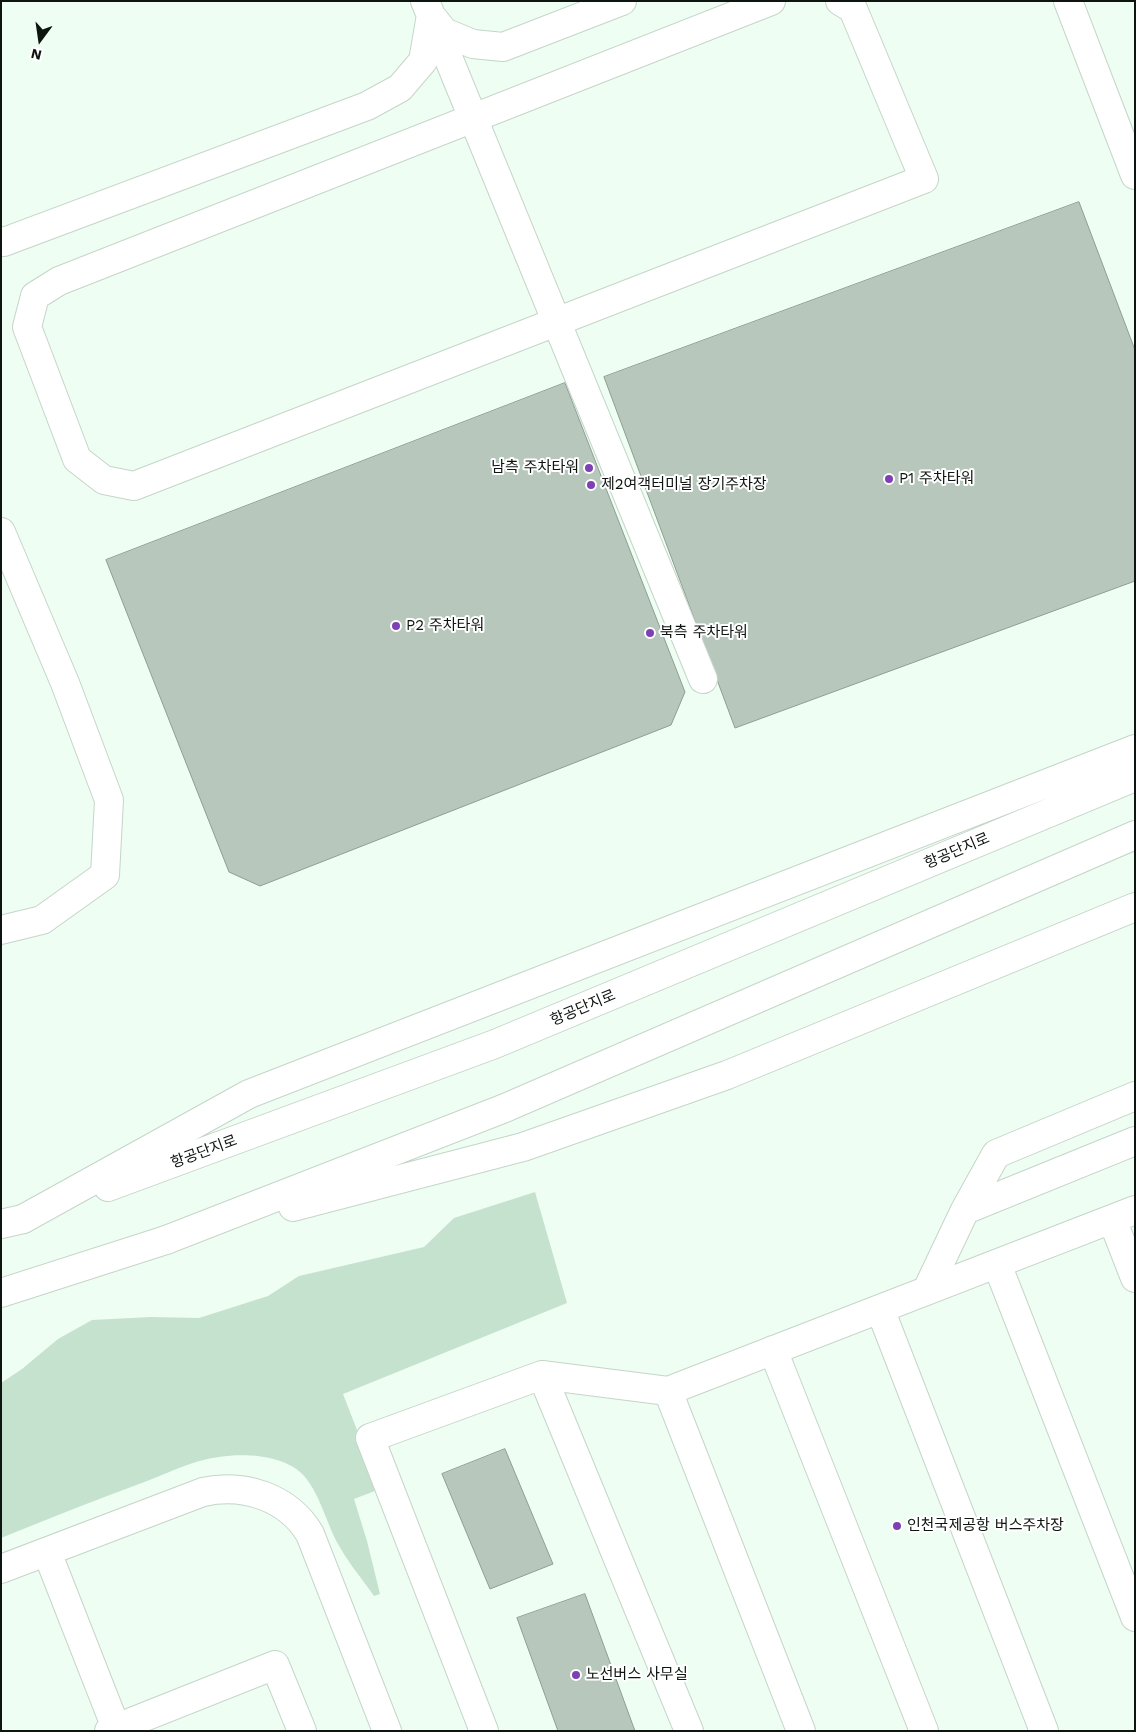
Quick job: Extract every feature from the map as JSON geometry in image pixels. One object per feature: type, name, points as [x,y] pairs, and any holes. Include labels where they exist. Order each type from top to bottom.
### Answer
[{"type":"main road","points":[[428,8],[444,32],[472,44],[503,47],[622,1]]},
{"type":"main road","points":[[772,1],[59,281],[35,296],[27,328],[76,459],[104,480],[134,486],[924,179],[853,10],[840,1]]},
{"type":"main road","points":[[1068,1],[1135,175]]},
{"type":"main road","points":[[428,8],[703,679]]},
{"type":"main road","points":[[1,241],[4,242],[367,106],[400,88],[423,61],[428,8]]},
{"type":"main road","points":[[1,532],[65,683],[109,800],[105,874],[42,920],[1,930]]},
{"type":"main road","points":[[12,1221],[249,1094],[1135,749]]},
{"type":"main road","name":"항공단지로","points":[[12,1221],[495,1044],[1135,777]]},
{"type":"main road","points":[[166,1240],[505,1108],[1135,835]]},
{"type":"main road","points":[[1,1293],[166,1240],[523,1146],[727,1075],[1135,906]]},
{"type":"main road","points":[[927,1290],[965,1210],[996,1154],[1135,1096]]},
{"type":"main road","points":[[965,1210],[1135,1141]]},
{"type":"main road","points":[[484,1731],[370,1438],[542,1375],[668,1391],[1123,1214],[1135,1278]]},
{"type":"main road","points":[[996,1264],[1135,1617]]},
{"type":"main road","points":[[880,1309],[1044,1731]]},
{"type":"main road","points":[[773,1350],[924,1731]]},
{"type":"main road","points":[[542,1375],[689,1731]]},
{"type":"main road","points":[[668,1391],[802,1731]]},
{"type":"main road","points":[[1,1569],[203,1492],[216,1489],[253,1491],[278,1503],[296,1516],[310,1534],[387,1731]]},
{"type":"main road","points":[[47,1552],[112,1729],[275,1665],[302,1731]]},
{"type":"green space","points":[[535,1192],[567,1303],[343,1394],[380,1489],[354,1499],[380,1594],[374,1596],[352,1567],[336,1540],[316,1494],[305,1477],[287,1464],[265,1457],[230,1456],[191,1464],[1,1538],[1,1383],[22,1369],[58,1339],[92,1320],[151,1317],[199,1318],[268,1296],[299,1276],[424,1247],[454,1218]]},
{"type":"building","name":"P1 주차타워","points":[[1079,202],[1135,350],[1135,581],[735,728],[604,377]]},
{"type":"building","name":"P2 주차타워","points":[[565,383],[685,692],[671,725],[260,886],[229,872],[106,560]]},
{"type":"building","points":[[505,1449],[553,1564],[490,1589],[442,1474]]},
{"type":"building","name":"노선버스 사무실","points":[[585,1594],[635,1731],[558,1731],[517,1618]]},
{"type":"place","name":"남측 주차타워","points":[[589,468]]},
{"type":"place","name":"P1 주차타워","points":[[889,479]]},
{"type":"place","name":"제2여객터미널 장기주차장","points":[[591,485]]},
{"type":"place","name":"P2 주차타워","points":[[396,626]]},
{"type":"place","name":"북측 주차타워","points":[[650,633]]},
{"type":"place","name":"인천국제공항 버스주차장","points":[[897,1526]]},
{"type":"place","name":"노선버스 사무실","points":[[576,1675]]}]
